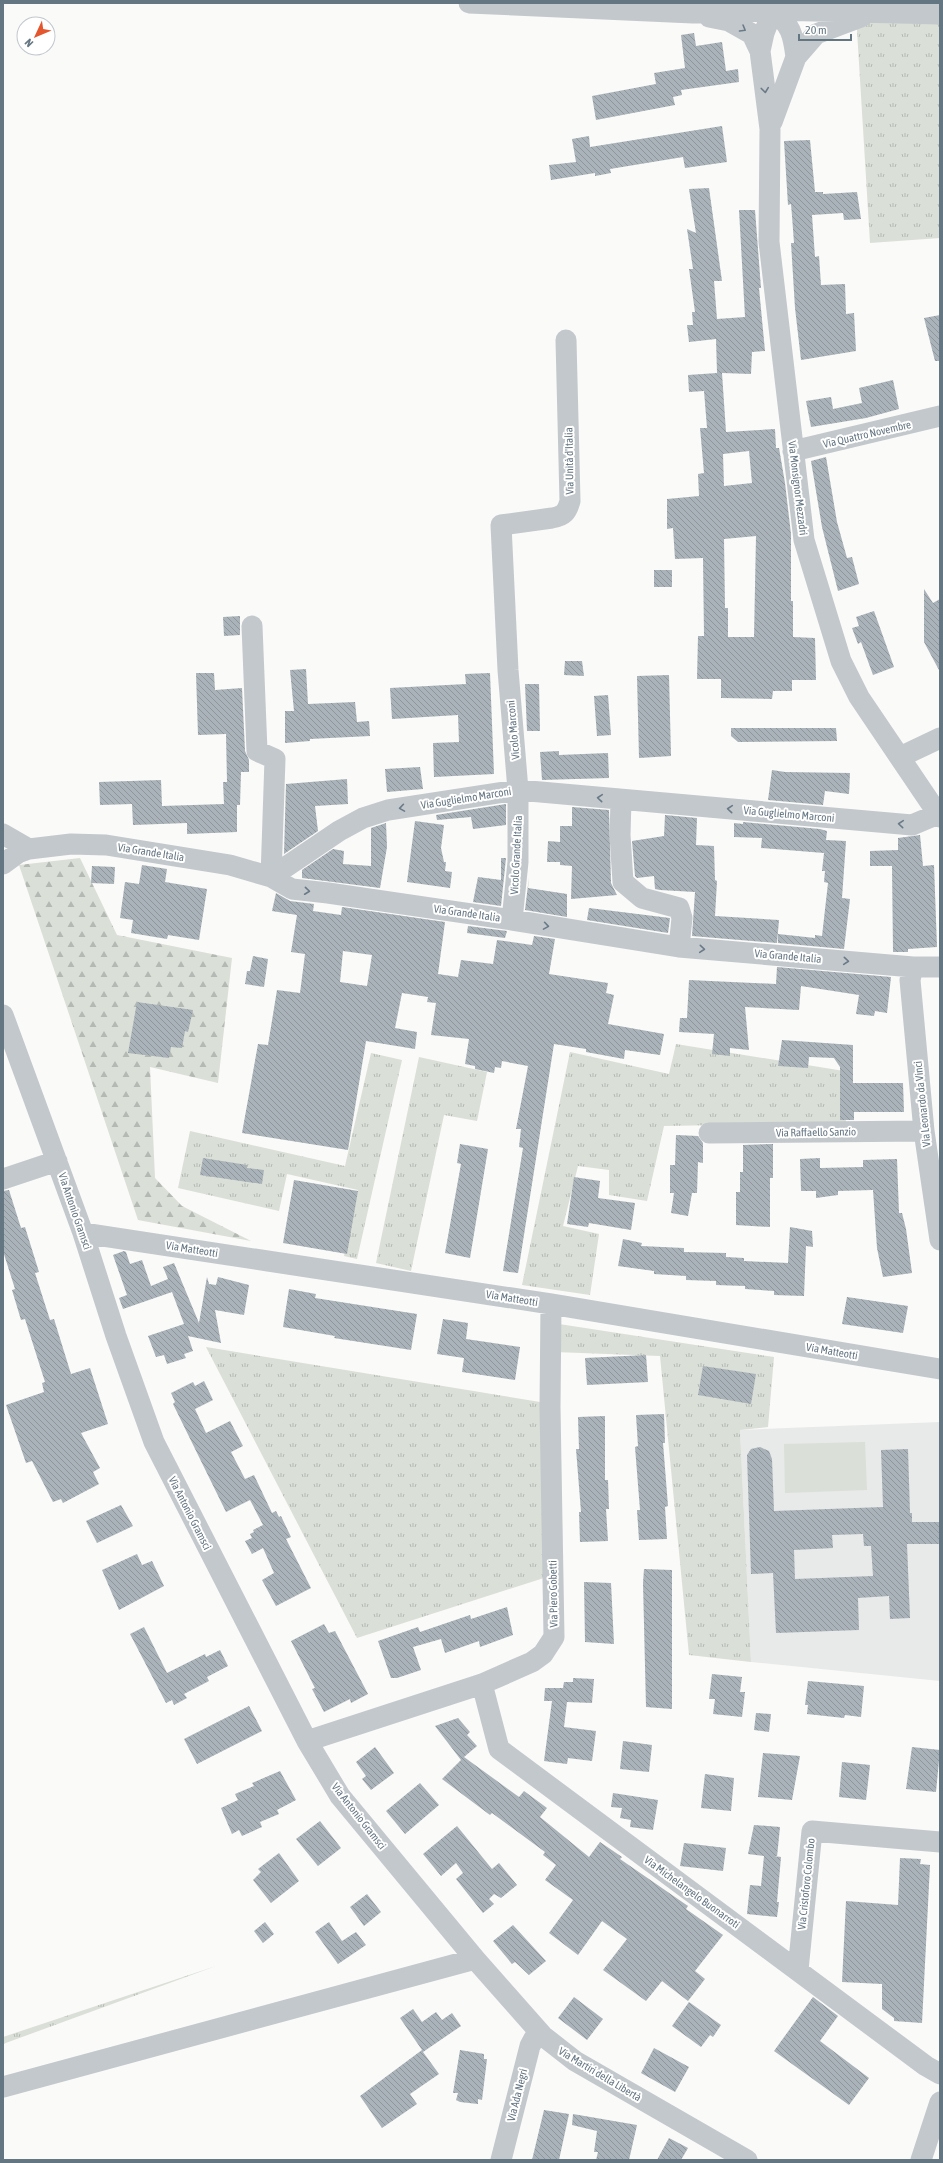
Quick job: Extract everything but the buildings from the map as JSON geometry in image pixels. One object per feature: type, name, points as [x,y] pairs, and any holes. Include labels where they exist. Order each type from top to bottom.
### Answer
[{"type":"street","points":[[469,3],[693,13],[762,8],[940,14]]},
{"type":"street","points":[[760,51],[764,33],[762,8]]},
{"type":"street","points":[[762,8],[786,21],[794,35],[796,57]]},
{"type":"street","points":[[770,129],[783,87],[796,57],[816,34],[875,12]]},
{"type":"street","points":[[693,13],[729,21],[752,34],[760,51],[770,129]]},
{"type":"street","name":"Via Monsignor Mezzadri","points":[[770,129],[769,242],[804,540],[842,661],[859,697],[939,816]]},
{"type":"street","name":"Via Unità d'Italia","points":[[508,670],[501,525],[556,518],[567,511],[570,501],[566,340]]},
{"type":"street","name":"Via Quattro Novembre","points":[[793,452],[940,416]]},
{"type":"street","points":[[252,626],[257,751],[275,759],[271,877]]},
{"type":"street","name":"Vicolo Marconi","points":[[508,670],[518,790]]},
{"type":"street","points":[[900,757],[940,738]]},
{"type":"street","name":"Via Guglielmo Marconi","points":[[271,877],[338,831],[364,818],[388,810],[518,790],[912,825],[939,816]]},
{"type":"street","name":"Vicolo Grande Italia","points":[[512,920],[518,862],[518,790]]},
{"type":"street","points":[[622,800],[620,835],[623,882],[642,898],[679,908],[682,918],[679,947]]},
{"type":"street","points":[[3,834],[29,849]]},
{"type":"street","name":"Via Grande Italia","points":[[3,864],[13,856],[29,849],[70,844],[106,845],[230,865],[271,877],[292,889],[512,920],[679,947],[913,967],[940,967]]},
{"type":"street","name":"Via Leonardo da Vinci","points":[[913,967],[910,980],[924,1131],[940,1240]]},
{"type":"street","name":"Via Antonio Gramsci","points":[[3,1015],[83,1232],[116,1336],[154,1442],[308,1741],[340,1796],[475,1959]]},
{"type":"street","name":"Via Raffaello Sanzio","points":[[709,1134],[924,1131]]},
{"type":"street","points":[[3,1179],[57,1161]]},
{"type":"street","name":"Via Matteotti","points":[[83,1232],[551,1304],[940,1369]]},
{"type":"street","name":"Via Piero Gobetti","points":[[308,1741],[482,1684],[532,1662],[543,1654],[554,1637],[550,1407],[551,1304]]},
{"type":"street","name":"Via Michelangelo Buonarroti","points":[[482,1684],[498,1749],[926,2066],[940,2074]]},
{"type":"street","name":"Via Cristoforo Colombo","points":[[798,1970],[812,1831],[940,1842]]},
{"type":"street","points":[[3,2087],[475,1959]]},
{"type":"street","name":"Via Martiri della Libertà","points":[[475,1959],[538,2031],[575,2061],[747,2160]]},
{"type":"street","name":"Via Ada Negri","points":[[501,2160],[530,2046],[538,2031]]},
{"type":"street","points":[[921,2160],[940,2102]]},
{"type":"shaded area","points":[[940,1422],[940,1681],[751,1662],[740,1430]]},
{"type":"green space","points":[[763,3],[940,3],[940,238],[870,243],[856,14]]},
{"type":"green space","points":[[80,858],[117,935],[232,958],[218,1083],[150,1067],[155,1178],[182,1206],[251,1241],[138,1220],[19,865]]},
{"type":"green space","points":[[676,1044],[844,1071],[846,1123],[664,1126],[647,1201],[609,1195],[609,1170],[578,1166],[563,1226],[599,1234],[590,1295],[522,1285],[570,1052],[669,1074]]},
{"type":"green space","points":[[371,1053],[402,1060],[357,1259],[344,1256],[358,1190],[287,1174],[279,1211],[178,1188],[190,1131],[345,1166]]},
{"type":"green space","points":[[419,1057],[487,1072],[477,1121],[444,1115],[411,1271],[376,1263]]},
{"type":"green space","points":[[559,1324],[774,1357],[768,1427],[740,1430],[751,1662],[689,1655],[660,1356],[555,1352]]},
{"type":"green space","points":[[206,1347],[546,1403],[550,1576],[357,1638]]},
{"type":"green space","points":[[865,1442],[867,1490],[785,1493],[784,1444]]},
{"type":"green space","points":[[216,1966],[3,2044],[3,2037]]}]
